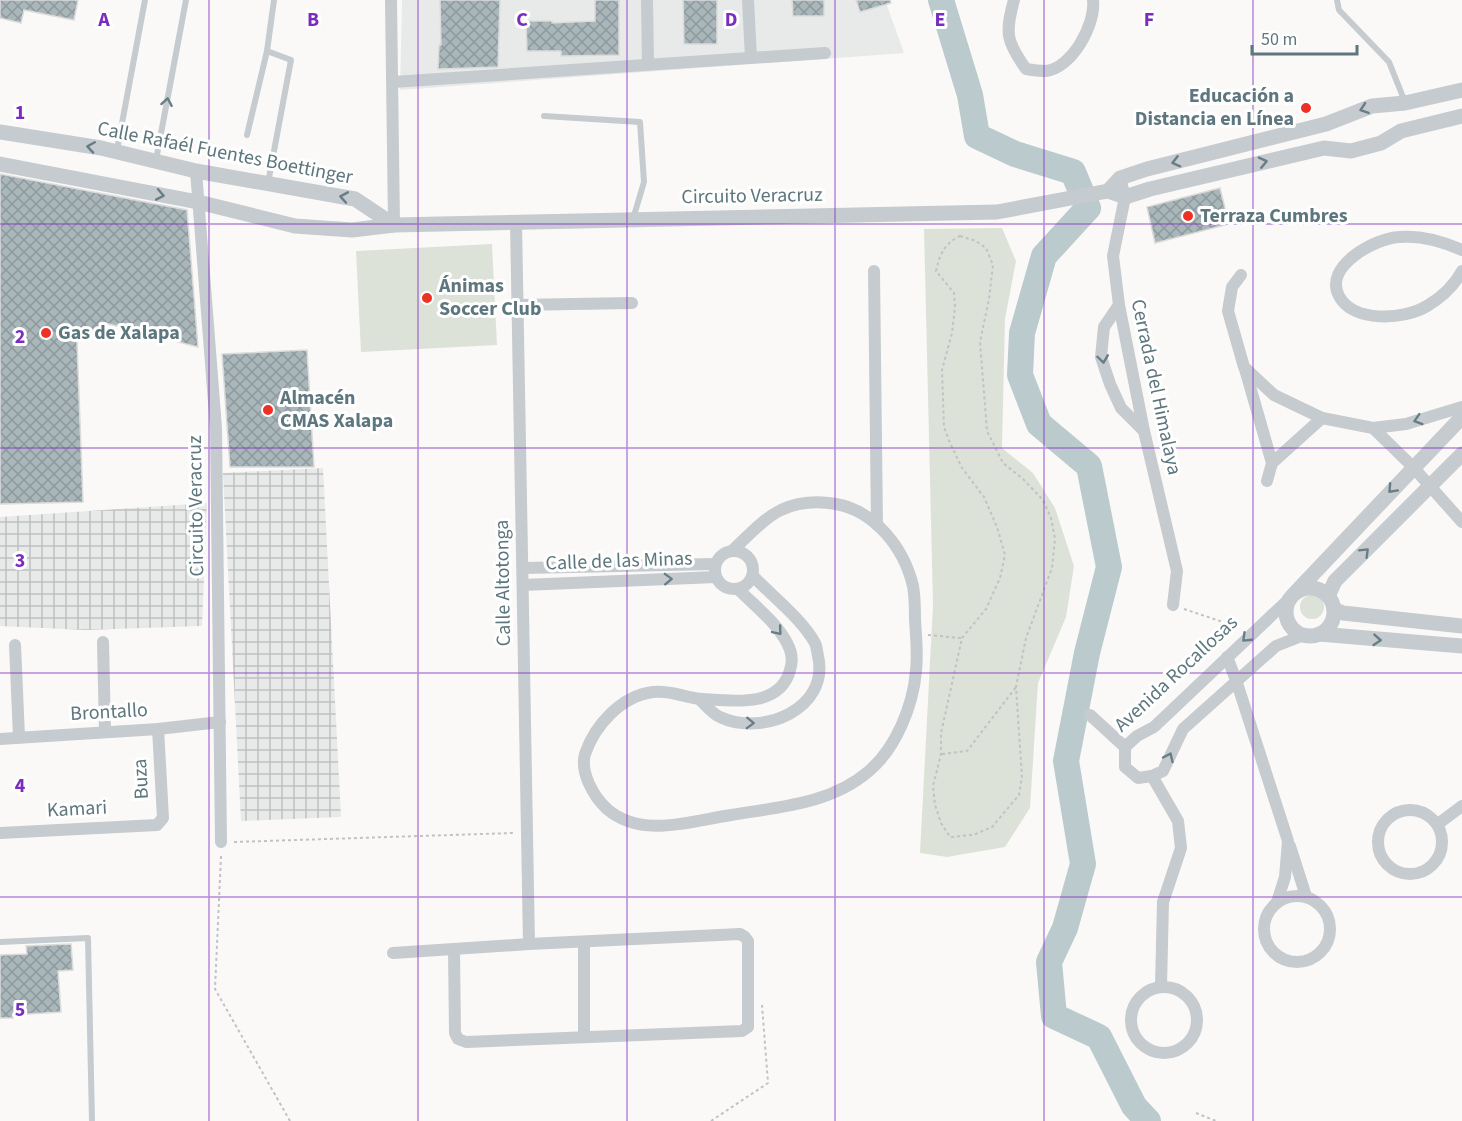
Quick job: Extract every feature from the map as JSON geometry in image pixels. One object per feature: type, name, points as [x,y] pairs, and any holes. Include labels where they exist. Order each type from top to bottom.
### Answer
[{"type":"street","points":[[0,164],[198,202],[295,226],[351,231],[394,225],[391,0]]},
{"type":"street","points":[[647,0],[648,64]]},
{"type":"street","points":[[748,0],[751,58]]},
{"type":"street","points":[[1014,0],[1007,27],[1013,51],[1026,69],[1047,71],[1068,61],[1088,29],[1094,6],[1093,0]]},
{"type":"street","points":[[393,82],[825,52]]},
{"type":"street","points":[[1103,192],[1120,178],[1326,124],[1372,106],[1399,104],[1462,90]]},
{"type":"street","points":[[1399,104],[1401,131]]},
{"type":"street","points":[[1103,192],[1125,197],[1324,148],[1351,151],[1381,143],[1401,131],[1462,116]]},
{"type":"street","name":"Calle Rafaél Fuentes Boettinger","points":[[0,132],[117,152],[196,171],[355,199],[394,225]]},
{"type":"street","name":"Circuito Veracruz","points":[[196,171],[216,428],[221,842]]},
{"type":"street","name":"Cerrada del Himalaya","points":[[1120,178],[1125,197],[1113,255],[1119,305],[1144,431],[1177,571],[1173,605]]},
{"type":"street","name":"Circuito Veracruz","points":[[394,225],[997,212],[1103,192]]},
{"type":"street","name":"Calle Altotonga","points":[[516,222],[529,944]]},
{"type":"street","points":[[1462,250],[1427,238],[1388,239],[1377,242],[1359,253],[1341,268],[1335,283],[1339,295],[1349,309],[1373,316],[1400,315],[1425,308],[1447,292],[1462,271]]},
{"type":"street","points":[[874,271],[877,525]]},
{"type":"street","points":[[1241,275],[1232,287],[1228,310],[1272,463],[1267,481]]},
{"type":"street","points":[[517,305],[632,303]]},
{"type":"street","points":[[1119,305],[1104,327],[1101,357],[1121,408],[1144,431]]},
{"type":"street","points":[[1244,367],[1274,395],[1322,418],[1372,428],[1406,424],[1462,407]]},
{"type":"street","name":"Avenida Rocallosas","points":[[1152,776],[1138,778],[1125,767],[1125,747],[1137,736],[1154,727],[1292,595],[1462,417]]},
{"type":"street","points":[[1272,463],[1322,418]]},
{"type":"street","points":[[1372,428],[1413,467],[1462,522]]},
{"type":"street","points":[[1161,986],[1163,902],[1181,848],[1178,821],[1152,776],[1163,771],[1183,729],[1276,646],[1312,635],[1331,624],[1331,603],[1335,581],[1462,454]]},
{"type":"street","points":[[738,589],[780,633],[788,645],[793,660],[789,674],[782,687],[756,701],[699,699],[676,692],[651,692],[625,702],[603,720],[589,741],[583,762],[589,785],[605,808],[628,822],[656,827],[808,802],[843,789],[870,771],[891,746],[907,711],[916,671],[913,588],[905,562],[891,539],[877,525],[848,507],[821,501],[797,504],[768,518],[733,550],[722,554],[716,571],[725,587],[738,589],[745,586],[753,576],[753,565],[748,555],[753,532]]},
{"type":"street","points":[[733,550],[748,555]]},
{"type":"street","points":[[635,566],[635,580]]},
{"type":"street","name":"Calle de las Minas","points":[[523,568],[635,566],[716,571]]},
{"type":"street","points":[[573,567],[573,583]]},
{"type":"street","name":"Calle de las Minas","points":[[523,585],[635,580],[716,571]]},
{"type":"street","points":[[699,699],[718,717],[738,723],[758,724],[791,714],[816,688],[821,668],[816,645],[803,626],[753,576]]},
{"type":"street","points":[[1462,626],[1343,613],[1316,589],[1309,588],[1292,595],[1286,613],[1287,621],[1297,633],[1462,646]]},
{"type":"street","points":[[103,642],[105,731]]},
{"type":"street","points":[[15,645],[19,737]]},
{"type":"street","points":[[1227,657],[1306,896]]},
{"type":"street","points":[[1090,715],[1125,747]]},
{"type":"street","name":"Brontallo","points":[[0,739],[159,729],[220,722]]},
{"type":"street","name":"Buza","points":[[157,825],[163,818],[159,729]]},
{"type":"street","points":[[1438,824],[1462,806]]},
{"type":"street","points":[[1410,809],[1421,811],[1438,824],[1443,844],[1440,855],[1426,870],[1416,874],[1395,870],[1381,854],[1378,844],[1379,833],[1391,816],[1400,811],[1410,809]]},
{"type":"street","name":"Kamari","points":[[0,833],[157,825]]},
{"type":"street","points":[[1277,902],[1286,877],[1288,841]]},
{"type":"street","points":[[1306,896],[1324,909],[1329,920],[1328,942],[1313,958],[1303,962],[1292,962],[1281,958],[1266,942],[1263,931],[1264,920],[1269,910],[1277,902],[1286,897],[1306,896]]},
{"type":"street","points":[[393,953],[529,944],[740,934],[748,941],[748,1027],[742,1030],[466,1042],[458,1039],[455,1033],[454,949]]},
{"type":"street","points":[[584,942],[584,1036]]},
{"type":"street","points":[[1161,986],[1182,991],[1196,1008],[1198,1020],[1196,1031],[1183,1048],[1173,1053],[1151,1051],[1142,1045],[1131,1026],[1134,1004],[1150,989],[1161,986]]},
{"type":"lane","points":[[117,152],[145,0]]},
{"type":"lane","points":[[156,160],[186,0]]},
{"type":"lane","points":[[247,135],[267,51],[274,0]]},
{"type":"lane","points":[[1337,0],[1339,10],[1389,62],[1399,104]]},
{"type":"lane","points":[[267,51],[291,60],[267,183]]},
{"type":"lane","points":[[544,116],[640,122],[644,182],[632,220]]},
{"type":"lane","points":[[0,942],[88,938],[92,1121]]},
{"type":"path","points":[[960,237],[976,241],[986,248],[993,265],[980,342],[987,431],[1004,463],[1043,500],[1051,518],[1055,539],[1052,568],[1026,639],[1016,687],[1022,777],[1020,795],[992,827],[973,835],[950,837],[941,823],[935,805],[933,786],[941,754],[941,733],[962,638],[986,609],[1000,578],[1005,555],[997,527],[984,497],[962,468],[945,427],[942,370],[952,333],[955,307],[954,293],[936,271],[939,256],[947,243],[960,237]]},
{"type":"path","points":[[1173,605],[1252,632]]},
{"type":"path","points":[[916,633],[962,638]]},
{"type":"path","points":[[941,754],[968,751],[1016,687]]},
{"type":"path","points":[[290,1121],[215,989],[221,842],[528,832]]},
{"type":"path","points":[[1196,1113],[1216,1121]]},
{"type":"shaded area","points":[[402,0],[885,0],[904,53],[400,90]]},
{"type":"shaded area","points":[[1002,228],[1016,261],[1005,319],[1002,448],[1033,473],[1055,508],[1074,566],[1066,617],[1038,683],[1030,808],[1005,847],[947,857],[920,853],[933,605],[924,229]]},
{"type":"shaded area","name":"Ánimas Soccer Club","points":[[492,244],[497,345],[361,352],[356,251]]},
{"type":"shaded area","points":[[323,468],[341,817],[241,821],[223,473]]},
{"type":"shaded area","points":[[207,503],[202,626],[85,630],[0,626],[0,517]]},
{"type":"shaded area","points":[[1312,595],[1320,599],[1324,607],[1320,615],[1312,619],[1304,615],[1300,607],[1304,599]]},
{"type":"building","points":[[0,0],[78,0],[74,20],[24,10],[21,23],[0,18]]},
{"type":"building","points":[[440,0],[500,0],[498,67],[438,69],[439,45],[441,45]]},
{"type":"building","points":[[595,0],[619,0],[619,55],[561,56],[561,51],[527,51],[526,21],[552,21],[552,23],[595,21]]},
{"type":"building","points":[[683,0],[717,0],[717,44],[684,44]]},
{"type":"building","points":[[792,0],[824,0],[824,16],[793,16]]},
{"type":"building","points":[[856,0],[890,0],[891,3],[860,12]]},
{"type":"building","name":"Gas de Xalapa","points":[[0,174],[187,210],[198,347],[105,323],[77,342],[83,502],[0,504]]},
{"type":"building","name":"Terraza Cumbres","points":[[1220,188],[1229,224],[1155,243],[1147,207]]},
{"type":"building","name":"Almacén CMAS Xalapa","points":[[307,350],[314,467],[230,467],[222,354]]},
{"type":"building","points":[[71,944],[73,970],[58,971],[61,1012],[0,1018],[0,955],[27,954],[26,946]]},
{"type":"waterway","points":[[941,0],[970,95],[977,136],[1015,154],[1073,172],[1088,208],[1044,256],[1022,333],[1020,375],[1039,424],[1089,466],[1109,567],[1087,653],[1066,761],[1083,864],[1065,928],[1049,962],[1054,1016],[1099,1037],[1134,1106],[1148,1121]]},
{"type":"place","name":"Educación a Distancia en Línea","points":[[1306,108]]},
{"type":"place","name":"Terraza Cumbres","points":[[1188,216]]},
{"type":"place","name":"Ánimas Soccer Club","points":[[427,298]]},
{"type":"place","name":"Gas de Xalapa","points":[[46,333]]},
{"type":"place","name":"Almacén CMAS Xalapa","points":[[268,410]]}]
